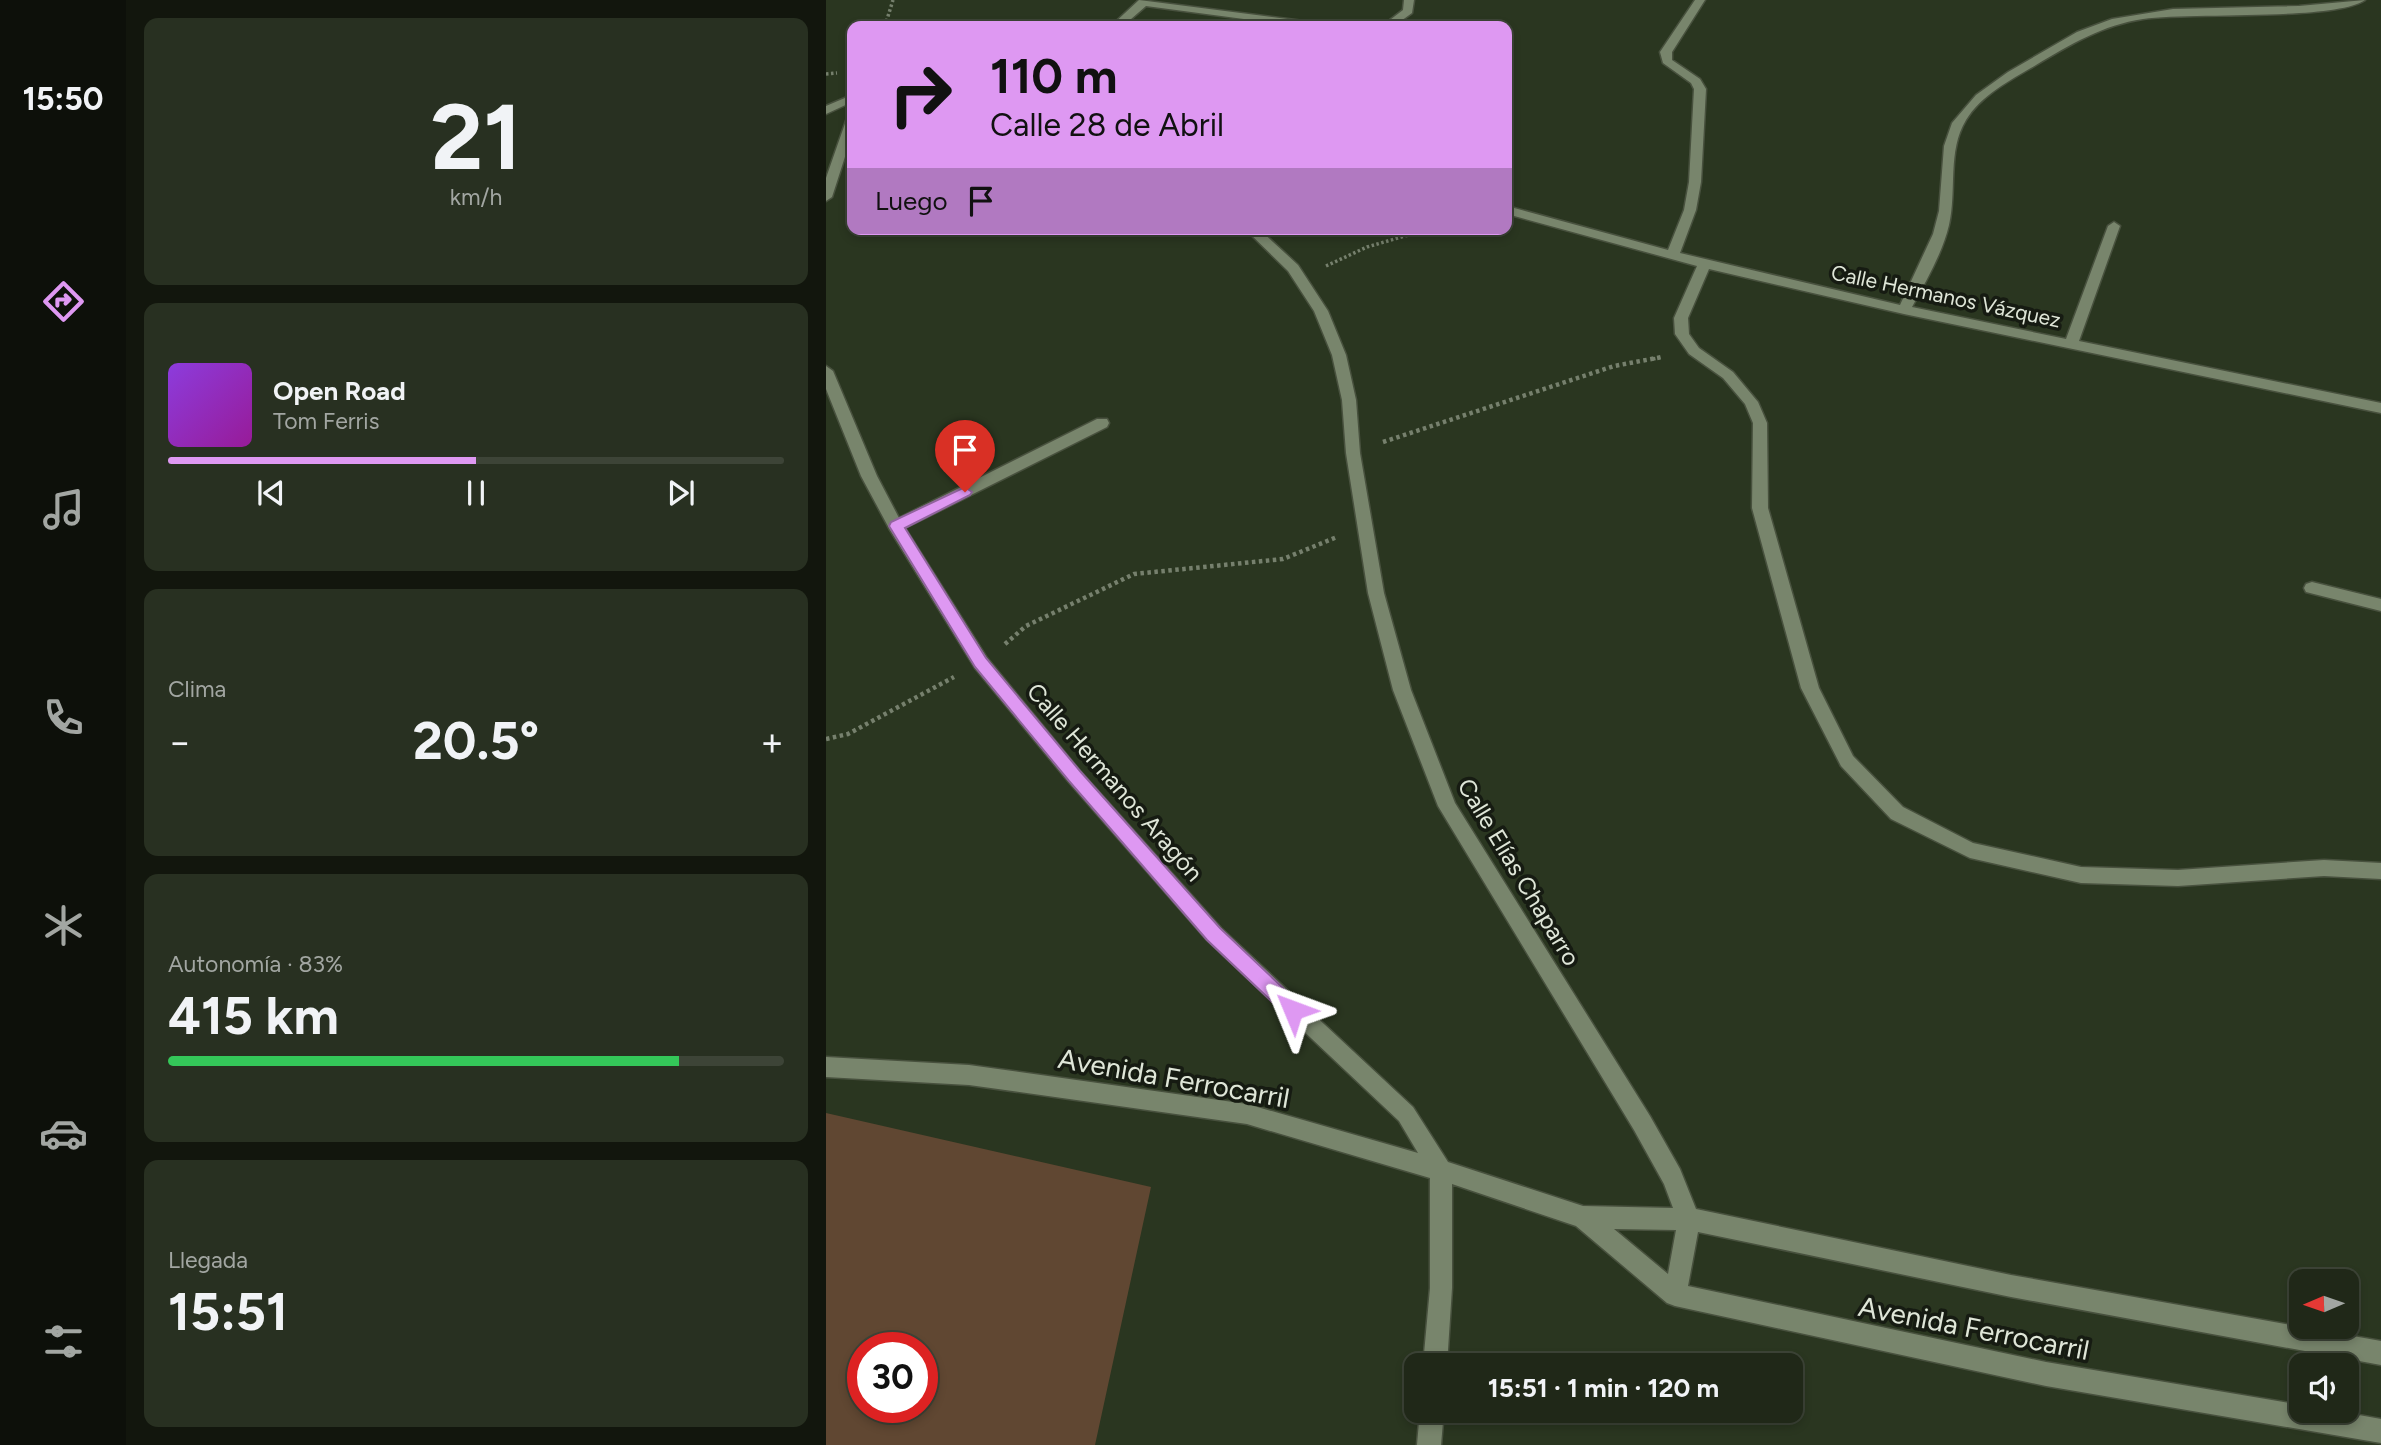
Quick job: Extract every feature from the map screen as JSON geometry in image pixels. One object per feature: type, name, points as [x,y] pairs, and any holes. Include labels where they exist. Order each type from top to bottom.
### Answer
[{"type":"street","points":[[1394,21],[1408,11],[1409,0]]},
{"type":"street","points":[[1673,254],[1690,210],[1695,182],[1700,89],[1696,81],[1667,61],[1667,52],[1700,0]]},
{"type":"street","points":[[1904,310],[1936,247],[1943,225],[1952,144],[1957,124],[1968,109],[2016,71],[2087,31],[2134,18],[2322,6],[2360,0]]},
{"type":"street","points":[[1122,21],[1144,1],[1284,21]]},
{"type":"street","points":[[831,108],[847,100]]},
{"type":"street","points":[[826,197],[847,133]]},
{"type":"street","name":"Calle Hermanos Vázquez","points":[[1512,211],[1705,264],[1904,310],[2381,408]]},
{"type":"street","points":[[2071,345],[2114,226]]},
{"type":"street","name":"Calle Elías Chaparro","points":[[1257,235],[1293,268],[1321,311],[1339,355],[1349,400],[1353,453],[1376,593],[1402,690],[1447,806],[1642,1123],[1672,1177],[1689,1219]]},
{"type":"street","points":[[1705,264],[1681,318],[1682,334],[1694,351],[1728,375],[1751,402],[1760,423],[1760,508],[1810,688],[1847,761],[1897,813],[1970,850],[2081,876],[2178,878],[2323,868],[2381,871]]},
{"type":"street","name":"Calle Hermanos Aragón","points":[[826,371],[863,463],[896,526],[981,663],[1074,776],[1214,934],[1406,1114],[1441,1170]]},
{"type":"street","points":[[896,526],[1102,423]]},
{"type":"street","points":[[2312,588],[2381,605]]},
{"type":"street","name":"Avenida Ferrocarril","points":[[826,1066],[969,1075],[1247,1114],[1441,1170],[1583,1217],[1689,1219],[2011,1286],[2381,1353]]},
{"type":"street","points":[[1436,1353],[1441,1288],[1441,1170]]},
{"type":"street","name":"Avenida Ferrocarril","points":[[1583,1217],[1675,1295],[2046,1374],[2381,1431]]},
{"type":"street","points":[[1675,1295],[1689,1219]]},
{"type":"street","points":[[1429,1445],[1431,1423]]},
{"type":"path","points":[[887,21],[893,0]]},
{"type":"path","points":[[1300,279],[1367,247],[1408,235]]},
{"type":"path","points":[[1353,453],[1614,366],[1694,351]]},
{"type":"path","points":[[826,739],[848,734],[981,663],[1026,626],[1134,574],[1283,559],[1365,526]]},
{"type":"shaded area","points":[[826,1113],[1151,1187],[1095,1445],[826,1445]]},
{"type":"route","points":[[965,492],[896,526],[981,663],[1074,776],[1214,934],[1293,1010]]}]
